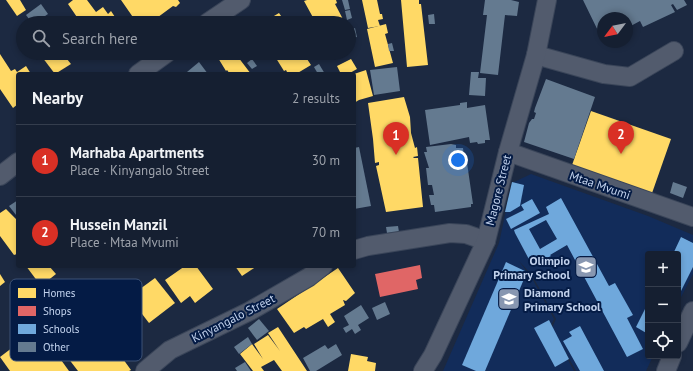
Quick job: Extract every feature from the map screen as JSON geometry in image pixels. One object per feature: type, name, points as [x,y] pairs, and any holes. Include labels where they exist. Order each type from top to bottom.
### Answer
[{"type":"street","points":[[218,16],[241,0]]},
{"type":"street","name":"Magore Street","points":[[423,371],[433,354],[486,241],[508,152],[536,55],[547,0]]},
{"type":"street","points":[[536,55],[604,74],[630,77],[674,52]]},
{"type":"street","points":[[141,72],[157,60]]},
{"type":"street","name":"Mtaa Mvumi","points":[[508,152],[693,217]]},
{"type":"street","points":[[0,176],[16,164]]},
{"type":"street","points":[[356,249],[368,246],[450,233],[466,234],[486,241]]},
{"type":"street","name":"Kinyangalo Street","points":[[145,371],[170,350],[250,311],[309,277],[320,268]]},
{"type":"street","points":[[685,335],[693,311]]},
{"type":"street","points":[[666,371],[671,359]]},
{"type":"shaded area","name":"Olimpio Primary School","points":[[531,174],[648,216],[693,235],[693,274],[681,297],[681,251],[645,251],[645,359],[652,359],[646,371],[576,371],[552,328],[556,319],[532,275],[519,261],[533,280],[554,319],[550,327],[574,371],[443,371],[499,243],[512,183]]},
{"type":"building: Homes","points":[[6,0],[20,0],[26,10],[17,16]]},
{"type":"building: Homes","points":[[73,0],[87,0],[96,12],[103,7],[108,14],[111,11],[114,16],[76,16],[68,4]]},
{"type":"building: Homes","points":[[121,0],[178,0],[180,3],[176,7],[173,6],[159,16],[132,16]]},
{"type":"building: Homes","points":[[336,0],[337,3],[335,4],[341,16],[312,16],[304,1]]},
{"type":"building: Homes","points":[[362,0],[377,0],[380,14],[382,14],[383,19],[378,20],[380,26],[368,28]]},
{"type":"building: Homes","points":[[401,0],[419,0],[419,4],[421,4],[428,65],[407,67]]},
{"type":"building: Homes","points":[[279,13],[281,16],[274,16]]},
{"type":"building: Homes","points":[[386,24],[388,33],[385,34],[393,63],[375,67],[367,29]]},
{"type":"building: Homes","points":[[0,54],[11,71],[15,69],[17,72],[16,106],[13,108],[0,89]]},
{"type":"building: Homes","points":[[44,60],[68,60],[71,64],[58,72],[53,72]]},
{"type":"building: Homes","points":[[219,60],[240,60],[249,72],[228,72],[227,70],[226,71]]},
{"type":"building: Homes","points":[[277,60],[308,60],[311,65],[299,72],[284,71]]},
{"type":"building: Homes","points":[[352,60],[357,69],[352,72],[340,72],[337,66]]},
{"type":"building: Homes","points":[[26,66],[30,72],[17,72]]},
{"type":"building: Homes","points":[[366,70],[373,96],[356,102],[356,73]]},
{"type":"building: Homes","points":[[404,97],[410,117],[411,133],[415,148],[417,147],[418,156],[413,157],[418,158],[423,207],[386,212],[376,166],[379,165],[379,162],[375,163],[368,103]]},
{"type":"building: Homes","points":[[591,111],[671,139],[651,196],[571,168]]},
{"type":"building: Homes","points":[[6,209],[16,219],[16,254],[14,255],[0,236],[0,213]]},
{"type":"building: Homes","points":[[28,268],[51,268],[56,274],[50,279],[36,279]]},
{"type":"building: Homes","points":[[182,268],[197,268],[213,289],[195,303],[190,296],[181,303],[165,280]]},
{"type":"building: Homes","points":[[236,268],[254,268],[242,276]]},
{"type":"building: Homes","points":[[338,268],[355,293],[346,301],[343,300],[345,305],[330,314],[335,322],[328,327],[323,319],[306,329],[304,327],[294,333],[277,309]]},
{"type":"building: Homes","points":[[0,274],[5,282],[0,286]]},
{"type":"building: Homes","points":[[155,278],[175,303],[149,323],[142,314],[142,288]]},
{"type":"building: Homes","points":[[278,327],[307,371],[282,371],[274,360],[261,367],[264,371],[253,371],[240,354],[252,344],[263,359],[254,344],[268,335],[280,351],[268,333]]},
{"type":"building: Homes","points":[[10,349],[10,361],[62,361],[69,371],[10,371],[0,357]]},
{"type":"building: Homes","points":[[351,354],[368,357],[367,361],[376,363],[375,371],[348,371]]},
{"type":"building: Homes","points":[[70,361],[124,361],[131,370],[129,371],[78,371]]},
{"type":"building: Shops","points":[[420,265],[422,278],[416,280],[418,289],[380,297],[375,274]]},
{"type":"building: Schools","points":[[512,182],[524,185],[520,206],[510,212],[505,212]]},
{"type":"building: Schools","points":[[561,198],[609,286],[615,283],[633,315],[627,318],[643,349],[627,357],[567,245],[550,255],[551,256],[532,265],[514,230],[549,214],[546,207]],"holes":[[[546,220],[557,239],[540,249],[529,229]]]},
{"type":"building: Schools","points":[[532,199],[540,213],[511,229],[506,219],[524,210],[521,205]]},
{"type":"building: Schools","points":[[681,237],[693,243],[693,267],[681,291],[681,251],[674,251]]},
{"type":"building: Schools","points":[[506,262],[527,272],[485,371],[476,371],[462,365]]},
{"type":"building: Schools","points":[[645,309],[645,332],[636,327]]},
{"type":"building: Schools","points":[[549,320],[569,359],[555,367],[534,328]]},
{"type":"building: Schools","points":[[580,326],[604,371],[580,371],[563,341],[572,336],[569,332]]},
{"type":"building: Other","points":[[342,0],[348,0],[350,9],[345,10]]},
{"type":"building: Other","points":[[485,0],[511,0],[519,2],[517,16],[505,15],[498,75],[480,73],[487,15],[483,15]]},
{"type":"building: Other","points":[[583,0],[684,0],[687,5],[677,10],[673,4],[671,5],[675,12],[643,27],[640,21],[633,25],[633,12],[597,12],[597,29]]},
{"type":"building: Other","points":[[41,4],[48,14],[45,16],[26,15]]},
{"type":"building: Other","points":[[350,10],[352,16],[346,16],[345,11]]},
{"type":"building: Other","points":[[434,14],[435,24],[429,24],[428,15]]},
{"type":"building: Other","points":[[392,43],[394,51],[389,51],[388,44]]},
{"type":"building: Other","points":[[253,60],[257,66],[252,69],[247,63]]},
{"type":"building: Other","points":[[199,62],[206,72],[187,72]]},
{"type":"building: Other","points":[[319,64],[324,72],[317,72],[314,67]]},
{"type":"building: Other","points":[[397,67],[400,91],[374,95],[370,70]]},
{"type":"building: Other","points":[[471,72],[479,72],[478,78],[486,78],[485,96],[469,95]]},
{"type":"building: Other","points":[[546,79],[595,97],[574,159],[524,142],[529,123],[532,119],[534,119],[536,113],[534,112],[535,108]]},
{"type":"building: Other","points":[[467,102],[467,108],[485,105],[490,140],[485,140],[485,143],[470,143],[469,137],[430,145],[425,110],[460,105],[460,103]]},
{"type":"building: Other","points":[[451,144],[456,145],[456,148],[463,148],[464,156],[466,156],[473,204],[471,204],[471,207],[435,212],[434,205],[431,205],[429,195],[434,195],[432,185],[428,185],[426,168],[429,168],[424,152],[427,152],[426,147]]},
{"type":"building: Other","points":[[359,147],[371,206],[356,209],[356,148]]},
{"type":"building: Other","points":[[673,182],[687,187],[683,198],[670,193]]},
{"type":"building: Other","points":[[16,201],[16,215],[9,206]]},
{"type":"building: Other","points":[[398,226],[399,232],[387,233],[386,227]]},
{"type":"building: Other","points":[[385,302],[390,314],[377,320],[372,308]]},
{"type":"building: Other","points":[[361,305],[369,318],[358,325],[361,330],[355,334],[352,329],[346,333],[343,328],[349,325],[344,316]]},
{"type":"building: Other","points":[[259,319],[269,331],[257,340],[248,328]]},
{"type":"building: Other","points":[[248,337],[252,344],[239,354],[234,347]]},
{"type":"building: Other","points":[[336,344],[342,355],[316,371],[310,371],[303,358],[325,345],[328,349]]},
{"type":"building: Other","points":[[245,362],[251,371],[237,371],[235,368]]},
{"type":"place","name":"Hussein Manzil","points":[[621,154]]},
{"type":"place","name":"Marhaba Apartments","points":[[396,155]]},
{"type":"place","name":"Olimpio Primary School","points":[[586,267]]},
{"type":"place","name":"Diamond Primary School","points":[[509,299]]}]
